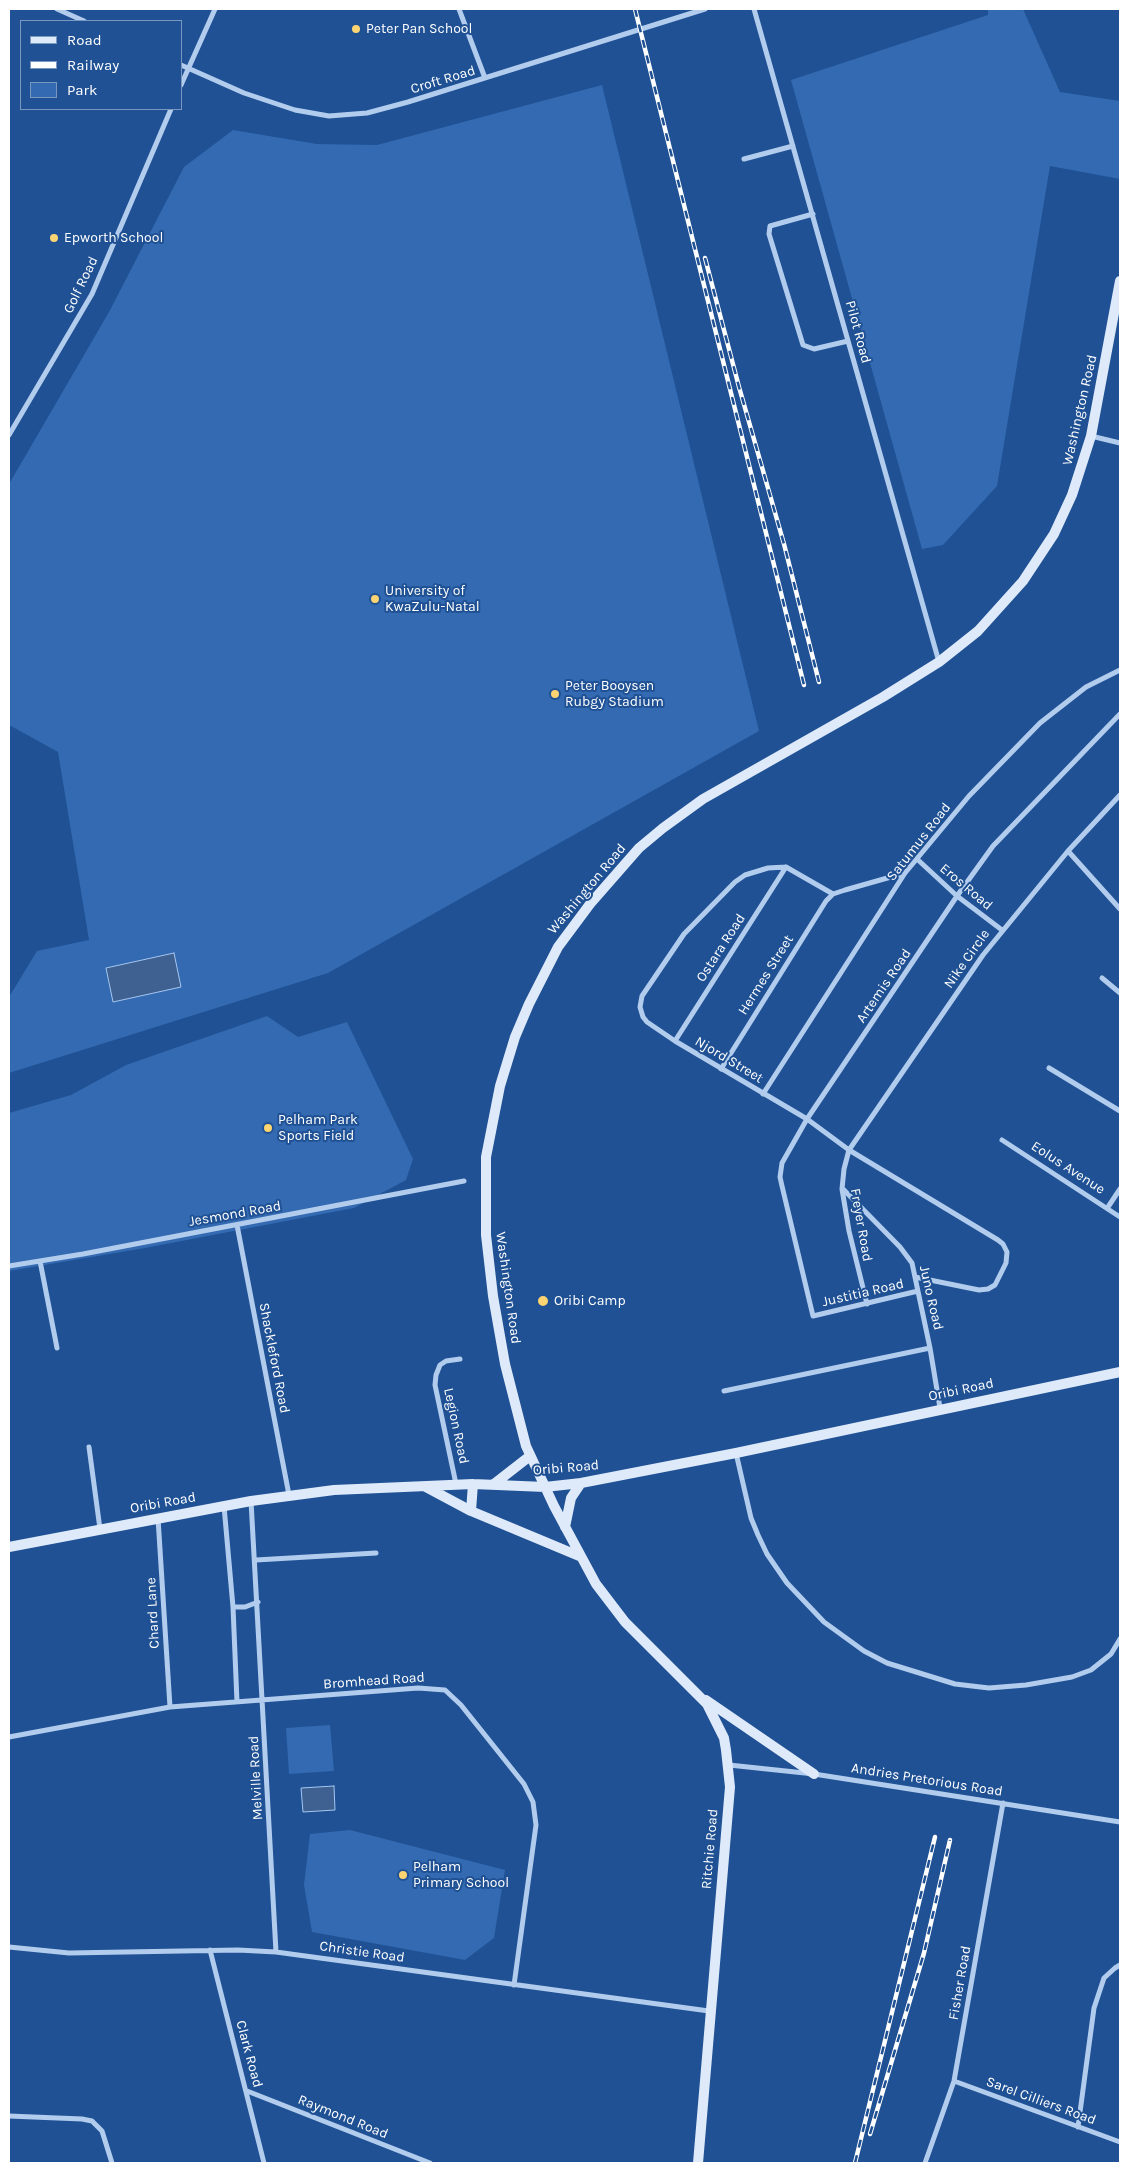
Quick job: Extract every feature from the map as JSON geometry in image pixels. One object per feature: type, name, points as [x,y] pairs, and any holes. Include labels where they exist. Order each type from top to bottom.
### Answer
[{"type":"main road","name":"Washington Road","points":[[596,1584],[579,1556],[530,1456],[512,1395],[493,1296],[486,1236],[484,1189],[486,1157],[500,1086],[515,1037],[542,976],[558,947],[590,904],[639,848],[703,799],[883,697],[939,662],[963,645],[996,613],[1023,581],[1043,553],[1066,510],[1091,436],[1120,281]]},
{"type":"main road","name":"Oribi Road","points":[[9,1547],[289,1495],[334,1490],[456,1484],[545,1487],[581,1483],[736,1454],[940,1408],[1120,1372]]},
{"type":"main road","points":[[494,1484],[530,1456]]},
{"type":"main road","points":[[565,1527],[571,1498],[581,1483]]},
{"type":"main road","points":[[472,1511],[473,1484]]},
{"type":"main road","points":[[424,1486],[472,1511],[579,1556]]},
{"type":"main road","name":"Ritchie Road","points":[[596,1584],[625,1622],[664,1663],[699,1695],[712,1713],[724,1738],[729,1765],[729,1795],[698,2163]]},
{"type":"main road","points":[[699,1695],[814,1774]]},
{"type":"street","points":[[57,9],[82,20]]},
{"type":"street","points":[[182,83],[215,9]]},
{"type":"street","points":[[459,9],[485,78]]},
{"type":"street","name":"Croft Road","points":[[182,65],[263,100],[295,110],[329,116],[377,111],[705,9]]},
{"type":"street","name":"Pilot Road","points":[[754,9],[939,662]]},
{"type":"street","name":"Golf Road","points":[[9,435],[92,294],[172,110]]},
{"type":"street","points":[[744,159],[793,146]]},
{"type":"street","points":[[812,214],[770,226],[769,234],[803,346],[814,349],[848,341]]},
{"type":"street","points":[[1091,436],[1120,443]]},
{"type":"street","name":"Satumus Road","points":[[763,1094],[905,873],[969,796],[1040,723],[1086,687],[1120,670]]},
{"type":"street","name":"Artemis Road","points":[[813,1316],[780,1177],[782,1162],[807,1119],[957,896],[993,846],[1048,792],[1120,714]]},
{"type":"street","name":"Nike Circle","points":[[850,1150],[1002,930],[1068,851],[1120,795]]},
{"type":"street","points":[[1068,851],[1120,909]]},
{"type":"street","name":"Eros Road","points":[[917,859],[957,896],[1002,930]]},
{"type":"street","points":[[786,867],[833,894],[905,873]]},
{"type":"street","name":"Ostara Road","points":[[675,1041],[786,867]]},
{"type":"street","name":"Njord Street","points":[[786,867],[757,871],[735,882],[684,934],[642,996],[640,1007],[643,1017],[675,1041],[807,1119],[850,1150],[1003,1244],[1007,1252],[1006,1263],[995,1285],[988,1289],[979,1290],[915,1277]]},
{"type":"street","name":"Hermes Street","points":[[721,1069],[820,909],[833,894]]},
{"type":"street","points":[[1102,978],[1120,993]]},
{"type":"street","points":[[1049,1068],[1120,1112]]},
{"type":"street","name":"Eolus Avenue","points":[[1002,1140],[1120,1217]]},
{"type":"street","name":"Freyer Road","points":[[850,1150],[844,1169],[842,1189],[849,1231],[867,1304]]},
{"type":"street","name":"Jesmond Road","points":[[9,1266],[464,1182]]},
{"type":"street","name":"Juno Road","points":[[842,1189],[907,1255],[912,1264],[930,1348],[940,1408]]},
{"type":"street","points":[[1108,1208],[1120,1189]]},
{"type":"street","name":"Shackleford Road","points":[[237,1225],[289,1495]]},
{"type":"street","points":[[40,1261],[57,1348]]},
{"type":"street","name":"Justitia Road","points":[[813,1316],[918,1291]]},
{"type":"street","points":[[724,1391],[930,1348]]},
{"type":"street","name":"Legion Road","points":[[456,1484],[435,1384],[440,1365],[460,1359]]},
{"type":"street","points":[[89,1446],[100,1529]]},
{"type":"street","points":[[736,1454],[751,1518],[758,1536],[767,1554],[787,1583],[824,1622],[864,1650],[887,1663],[955,1684],[988,1688],[1026,1685],[1072,1677],[1091,1670],[1111,1654],[1120,1638]]},
{"type":"street","name":"Melville Road","points":[[251,1501],[256,1560],[276,1952]]},
{"type":"street","points":[[224,1506],[233,1607],[237,1702]]},
{"type":"street","name":"Chard Lane","points":[[158,1518],[170,1707]]},
{"type":"street","points":[[256,1560],[376,1554]]},
{"type":"street","points":[[233,1607],[245,1607],[258,1602]]},
{"type":"street","name":"Bromhead Road","points":[[9,1738],[170,1707],[437,1688],[451,1694],[524,1784],[536,1813],[536,1825],[514,1985]]},
{"type":"street","name":"Andries Pretorious Road","points":[[729,1765],[814,1774],[1120,1822]]},
{"type":"street","name":"Fisher Road","points":[[925,2163],[954,2081],[1002,1803]]},
{"type":"street","name":"Christie Road","points":[[9,1947],[78,1953],[210,1950],[276,1952],[710,2011]]},
{"type":"street","name":"Clark Road","points":[[210,1950],[264,2163]]},
{"type":"street","points":[[1078,2127],[1094,2008],[1104,1978],[1120,1966]]},
{"type":"street","name":"Sarel Cilliers Road","points":[[954,2081],[1120,2142]]},
{"type":"street","name":"Raymond Road","points":[[247,2091],[430,2163]]},
{"type":"street","points":[[9,2116],[92,2121],[102,2130],[112,2163]]},
{"type":"green space","points":[[988,9],[1023,9],[1060,92],[1120,101],[1120,179],[1050,166],[997,486],[943,545],[922,549],[791,80],[988,15]]},
{"type":"green space","name":"University of KwaZulu-Natal","points":[[602,85],[759,731],[328,973],[9,1073],[9,997],[37,951],[89,940],[58,752],[9,725],[9,484],[109,312],[184,167],[233,130],[317,144],[377,145]]},
{"type":"green space","points":[[267,1016],[298,1037],[347,1022],[413,1159],[406,1180],[354,1208],[145,1248],[9,1271],[9,1113],[71,1095],[126,1065]]},
{"type":"green space","points":[[330,1725],[334,1771],[289,1774],[286,1728]]},
{"type":"green space","points":[[350,1830],[505,1870],[494,1938],[465,1960],[312,1932],[304,1885],[310,1834]]},
{"type":"shaded area","points":[[174,953],[181,987],[113,1002],[106,968]]},
{"type":"shaded area","points":[[334,1786],[335,1810],[303,1812],[301,1788]]},
{"type":"railway","points":[[635,9],[804,685]]},
{"type":"railway","points":[[705,258],[739,387],[784,544],[819,682]]},
{"type":"railway","points":[[855,2163],[935,1837]]},
{"type":"railway","points":[[870,2134],[924,1953],[950,1840]]},
{"type":"place","name":"Peter Pan School","points":[[356,29]]},
{"type":"place","name":"Epworth School","points":[[54,238]]},
{"type":"place","name":"University of KwaZulu-Natal","points":[[375,599]]},
{"type":"place","name":"Peter Booysen Rubgy Stadium","points":[[555,694]]},
{"type":"place","name":"Pelham Park Sports Field","points":[[268,1128]]},
{"type":"place","name":"Oribi Camp","points":[[543,1301]]},
{"type":"place","name":"Pelham Primary School","points":[[403,1875]]}]
